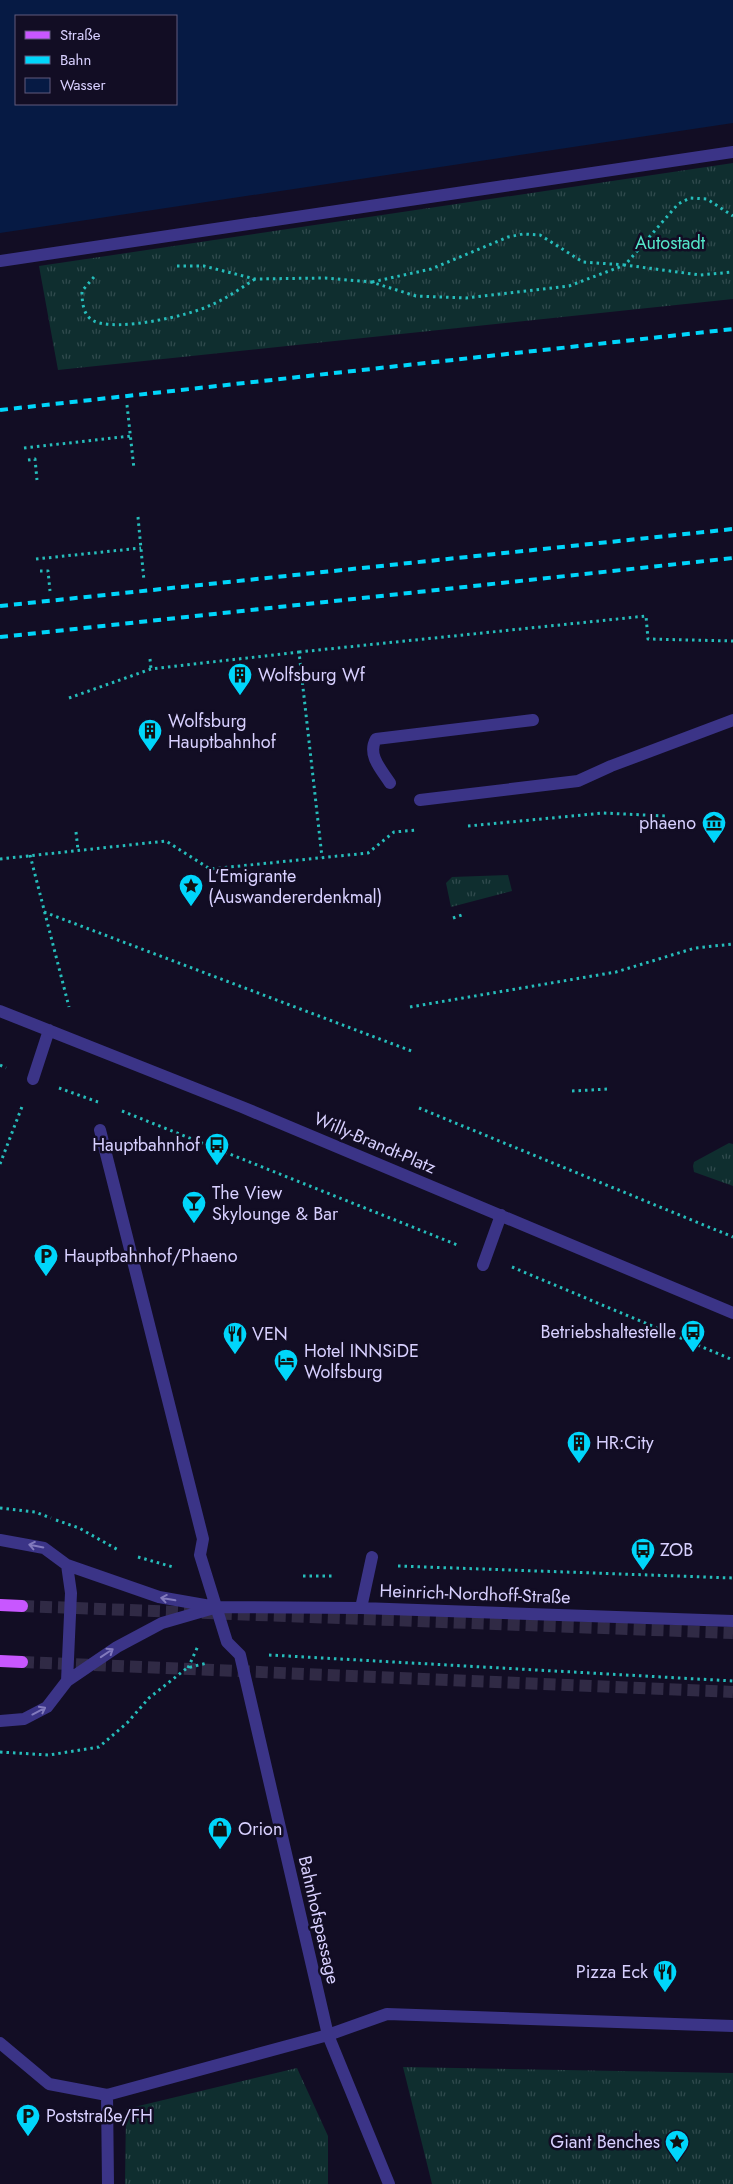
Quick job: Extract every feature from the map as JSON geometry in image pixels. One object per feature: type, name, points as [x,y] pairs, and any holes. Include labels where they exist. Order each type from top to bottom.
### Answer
[{"type":"main road","points":[[0,1605],[22,1606]]},
{"type":"main road","points":[[0,1661],[22,1662]]},
{"type":"street","points":[[0,261],[733,152]]},
{"type":"street","points":[[390,783],[372,754],[372,746],[376,739],[533,720]]},
{"type":"street","points":[[420,800],[578,781],[733,720]]},
{"type":"street","name":"Willy-Brandt-Platz","points":[[0,1011],[159,1073],[733,1313]]},
{"type":"street","points":[[33,1079],[49,1030]]},
{"type":"street","points":[[100,1130],[203,1539],[200,1555],[227,1642],[240,1655]]},
{"type":"street","points":[[485,1261],[501,1215]]},
{"type":"street","name":"Heinrich-Nordhoff-Straße","points":[[0,1540],[44,1548],[66,1565],[160,1597],[216,1607],[361,1608],[733,1621]]},
{"type":"street","points":[[361,1608],[372,1557]]},
{"type":"street","points":[[66,1565],[71,1593],[67,1681]]},
{"type":"street","name":"Heinrich-Nordhoff-Straße","points":[[0,1721],[24,1719],[47,1707],[67,1681],[117,1647],[162,1623],[216,1607]]},
{"type":"street","name":"Bahnhofspassage","points":[[240,1655],[328,2035],[388,2184]]},
{"type":"street","points":[[0,2043],[49,2084],[107,2096],[328,2035],[387,2014],[733,2026]]},
{"type":"street","points":[[107,2096],[108,2184]]},
{"type":"path","points":[[175,266],[204,266],[254,279],[325,278],[371,282],[416,296],[466,298],[569,286],[625,265],[678,204],[690,198],[707,199],[733,216]]},
{"type":"path","points":[[371,282],[431,269],[508,237],[523,234],[540,235],[583,262],[625,265],[700,275],[733,272]]},
{"type":"path","points":[[95,276],[82,291],[82,306],[92,321],[108,326],[147,322],[211,305],[254,279]]},
{"type":"path","points":[[127,405],[134,469]]},
{"type":"path","points":[[24,448],[131,436]]},
{"type":"path","points":[[28,460],[35,459],[37,480]]},
{"type":"path","points":[[138,517],[144,581]]},
{"type":"path","points":[[36,559],[141,548]]},
{"type":"path","points":[[40,571],[48,571],[50,591]]},
{"type":"path","points":[[69,698],[151,669],[646,616],[648,639],[733,641]]},
{"type":"path","points":[[299,652],[322,857]]},
{"type":"path","points":[[150,659],[151,669]]},
{"type":"path","points":[[461,826],[604,813],[666,816]]},
{"type":"path","points":[[0,859],[166,842],[210,868],[368,853],[394,832],[423,830]]},
{"type":"path","points":[[76,832],[78,850]]},
{"type":"path","points":[[30,855],[70,1012]]},
{"type":"path","points":[[44,912],[414,1052]]},
{"type":"path","points":[[453,918],[465,914]]},
{"type":"path","points":[[410,1007],[616,972],[695,948],[733,944]]},
{"type":"path","points":[[0,1065],[33,1079],[100,1102]]},
{"type":"path","points":[[0,1164],[33,1079]]},
{"type":"path","points":[[572,1091],[609,1089]]},
{"type":"path","points":[[115,1108],[485,1261],[733,1360]]},
{"type":"path","points":[[419,1108],[733,1237]]},
{"type":"path","points":[[0,1508],[35,1512],[44,1515],[79,1528],[129,1554]]},
{"type":"path","points":[[137,1556],[178,1569]]},
{"type":"path","points":[[395,1566],[733,1578]]},
{"type":"path","points":[[0,1752],[49,1754],[99,1747],[127,1723],[149,1698],[188,1668],[240,1655],[296,1655],[733,1681]]},
{"type":"green space","name":"Autostadt","points":[[733,163],[733,299],[58,370],[39,266]]},
{"type":"green space","points":[[508,875],[512,891],[451,907],[446,883],[452,877]]},
{"type":"green space","points":[[729,1143],[733,1144],[733,1186],[694,1172],[694,1162]]},
{"type":"green space","points":[[403,2067],[733,2073],[733,2184],[432,2184]]},
{"type":"green space","points":[[297,2068],[328,2136],[328,2184],[125,2184],[126,2109]]},
{"type":"water","points":[[0,0],[733,0],[733,123],[0,233]]},
{"type":"tunnel","points":[[22,1606],[733,1633]]},
{"type":"tunnel","points":[[22,1662],[733,1692]]},
{"type":"railway","points":[[0,410],[733,329]]},
{"type":"railway","points":[[0,606],[733,529]]},
{"type":"railway","points":[[0,637],[733,558]]},
{"type":"place","name":"Wolfsburg Wf","points":[[240,696]]},
{"type":"place","name":"Wolfsburg Hauptbahnhof","points":[[150,752]]},
{"type":"place","name":"phaeno","points":[[714,844]]},
{"type":"place","name":"L‘Emigrante (Auswandererdenkmal)","points":[[191,907]]},
{"type":"place","name":"Hauptbahnhof","points":[[217,1166]]},
{"type":"place","name":"The View Skylounge & Bar","points":[[194,1224]]},
{"type":"place","name":"Hauptbahnhof/Phaeno","points":[[46,1277]]},
{"type":"place","name":"Betriebshaltestelle","points":[[693,1353]]},
{"type":"place","name":"VEN","points":[[235,1355]]},
{"type":"place","name":"Hotel INNSiDE Wolfsburg","points":[[286,1382]]},
{"type":"place","name":"HR:City","points":[[579,1464]]},
{"type":"place","name":"ZOB","points":[[643,1571]]},
{"type":"place","name":"Orion","points":[[220,1850]]},
{"type":"place","name":"Pizza Eck","points":[[665,1993]]},
{"type":"place","name":"Poststraße/FH","points":[[28,2137]]},
{"type":"place","name":"Giant Benches","points":[[677,2163]]}]
